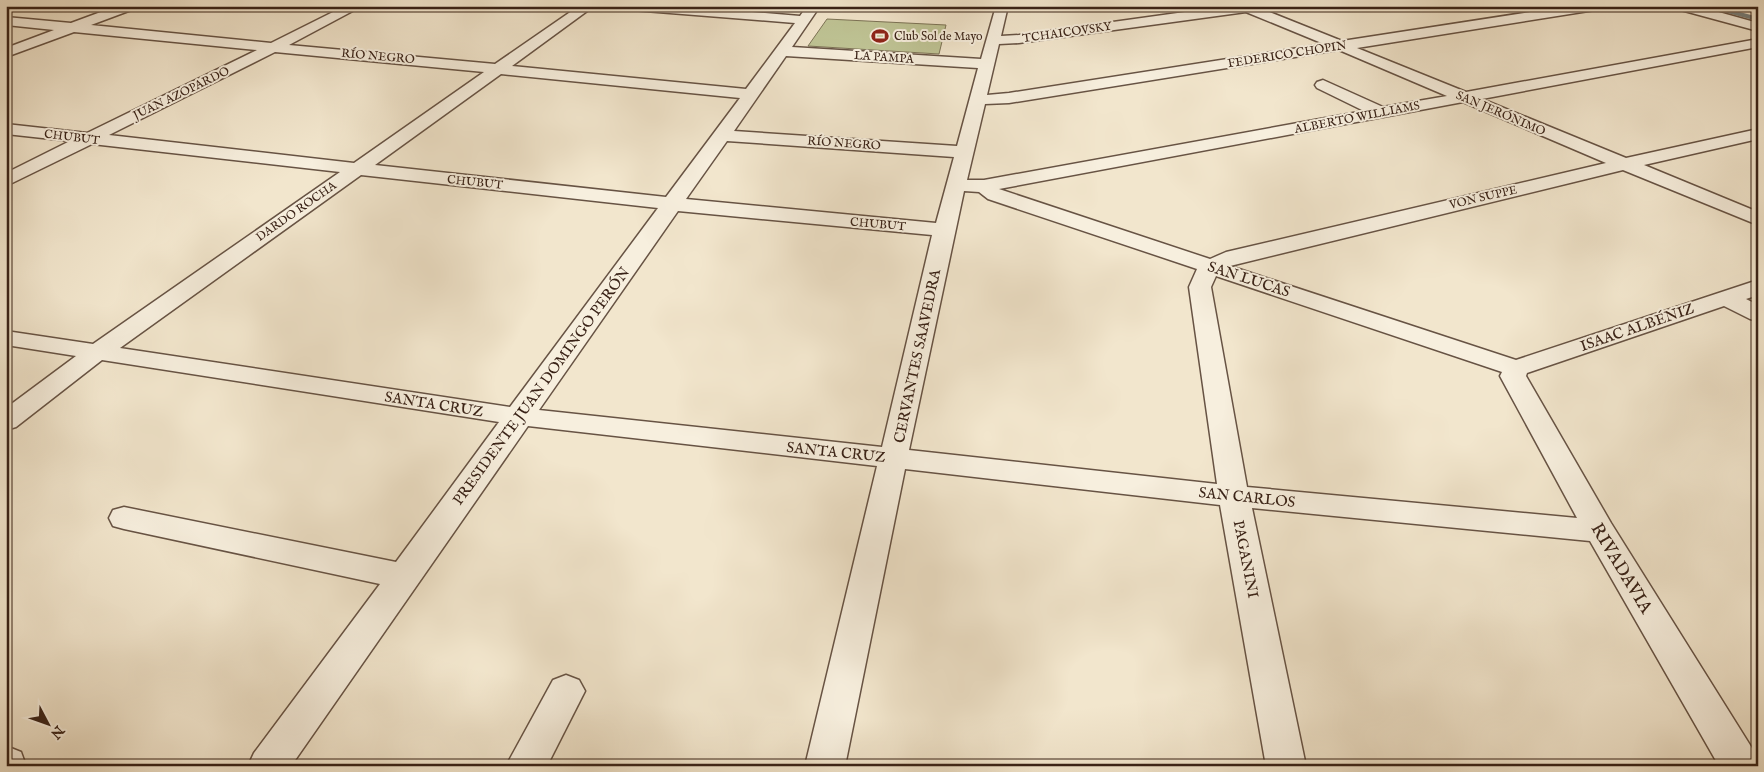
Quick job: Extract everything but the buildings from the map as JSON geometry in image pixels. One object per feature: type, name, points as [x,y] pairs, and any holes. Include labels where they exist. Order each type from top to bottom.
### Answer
[{"type":"street","points":[[6,53],[129,6]]},
{"type":"street","name":"JUAN AZOPARDO","points":[[6,180],[356,6]]},
{"type":"street","name":"DARDO ROCHA","points":[[6,421],[96,353],[588,6]]},
{"type":"street","points":[[632,6],[809,13]]},
{"type":"street","name":"CERVANTES SAAVEDRA","points":[[825,766],[944,230],[1002,6]]},
{"type":"street","name":"FEDERICO CHOPIN","points":[[979,100],[1009,98],[1594,6]]},
{"type":"street","points":[[1682,6],[1758,27]]},
{"type":"street","name":"TCHAICOVSKY","points":[[990,52],[1019,39],[1250,7]]},
{"type":"street","name":"SAN JERÓNIMO","points":[[1250,7],[1339,46],[1758,219]]},
{"type":"street","name":"PRESIDENTE JUAN DOMINGO PERÓN","points":[[268,766],[809,13]]},
{"type":"street","name":"RÍO NEGRO","points":[[6,21],[750,94]]},
{"type":"street","name":"ALBERTO WILLIAMS","points":[[957,185],[984,186],[1758,43]]},
{"type":"street","name":"LA PAMPA","points":[[782,50],[990,52]]},
{"type":"street","points":[[1323,85],[1381,113]]},
{"type":"street","name":"CHUBUT","points":[[6,129],[670,204],[944,230]]},
{"type":"street","name":"VON SUPPE","points":[[1211,266],[1226,259],[1623,164],[1758,134]]},
{"type":"street","name":"RÍO NEGRO","points":[[722,135],[965,152]]},
{"type":"street","name":"SAN LUCAS","points":[[984,186],[995,196],[1516,368]]},
{"type":"street","name":"PAGANINI","points":[[1211,266],[1201,277],[1200,286],[1234,496],[1286,766]]},
{"type":"street","name":"ISAAC ALBÉNIZ","points":[[1516,368],[1758,287]]},
{"type":"street","points":[[1724,297],[1758,314]]},
{"type":"street","points":[[1758,322],[1754,329],[1758,334]]},
{"type":"street","name":"SANTA CRUZ","points":[[6,338],[520,417],[894,459]]},
{"type":"street","name":"RIVADAVIA","points":[[1516,368],[1513,376],[1600,531],[1741,766]]},
{"type":"street","name":"SAN CARLOS","points":[[894,459],[1234,496],[1600,531]]},
{"type":"street","points":[[124,518],[266,549],[404,576]]},
{"type":"street","points":[[526,766],[566,691]]},
{"type":"green space","name":"Club Sol de Mayo","points":[[827,19],[946,25],[939,54],[808,46]]},
{"type":"waterway","points":[[1709,6],[1758,19]]},
{"type":"place","name":"Club Sol de Mayo","points":[[880,36]]}]
